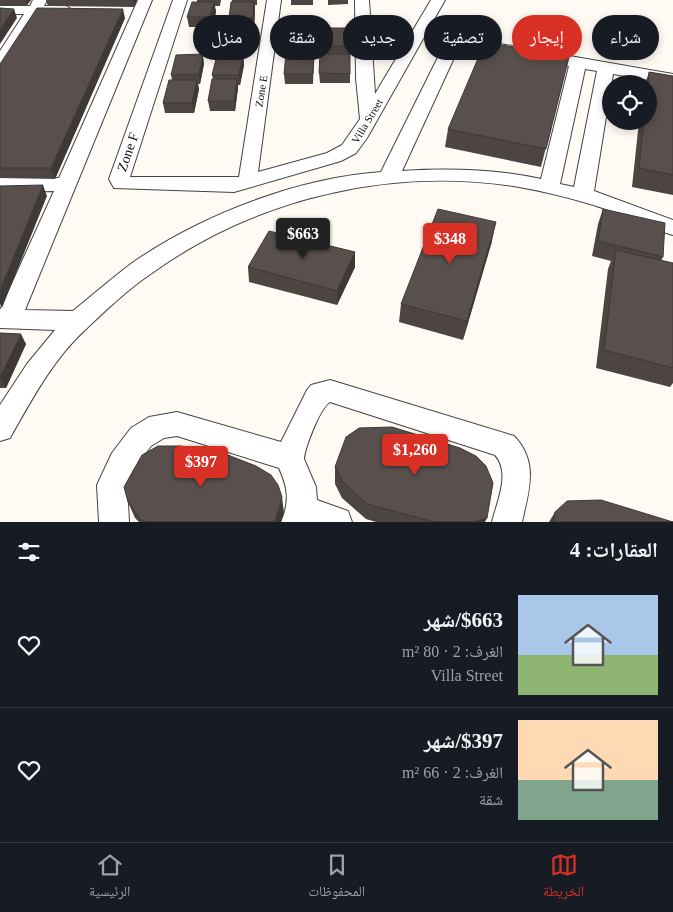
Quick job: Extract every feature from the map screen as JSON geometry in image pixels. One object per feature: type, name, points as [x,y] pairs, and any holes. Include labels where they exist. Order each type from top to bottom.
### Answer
[{"type":"street","name":"Zone F","points":[[180,0],[119,179],[121,183],[215,186],[249,182]]},
{"type":"street","name":"Zone E","points":[[249,182],[248,171],[274,0]]},
{"type":"street","points":[[362,0],[364,78],[369,120]]},
{"type":"street","name":"Villa Street","points":[[249,182],[334,158],[355,144],[438,0]]},
{"type":"street","points":[[0,10],[37,5],[82,10]]},
{"type":"street","points":[[0,63],[37,5]]},
{"type":"street","points":[[79,321],[5,319],[65,184],[135,7]]},
{"type":"street","points":[[389,177],[454,41],[673,78]]},
{"type":"street","points":[[549,187],[578,63]]},
{"type":"street","points":[[583,195],[606,68]]},
{"type":"street","points":[[334,158],[351,181]]},
{"type":"street","points":[[0,429],[27,384],[79,321],[128,277],[182,241],[237,214],[294,194],[351,181],[410,175],[470,175],[531,182],[583,195],[654,219],[673,228]]},
{"type":"street","points":[[0,185],[65,184]]},
{"type":"street","points":[[336,522],[299,516],[301,482],[290,458],[316,398],[324,392],[330,391],[504,445],[512,452],[518,463],[518,472],[507,522]]},
{"type":"street","points":[[114,522],[112,485],[122,462],[141,437],[159,426],[177,424],[290,458]]},
{"type":"building","points":[[192,2],[214,2],[211,15],[187,17]]},
{"type":"building","points":[[231,2],[254,2],[253,15],[229,15]]},
{"type":"building","points":[[0,8],[14,9],[0,29]]},
{"type":"building","points":[[37,8],[123,9],[51,168],[0,168],[0,64]]},
{"type":"building","points":[[333,28],[343,28],[343,46],[333,46]]},
{"type":"building","points":[[502,45],[512,47],[512,60],[568,60],[546,149],[448,129],[477,60],[502,60]]},
{"type":"building","points":[[193,54],[193,60],[202,60],[199,74],[171,75],[176,55]]},
{"type":"building","points":[[333,54],[343,54],[343,60],[350,60],[350,74],[319,73],[320,60],[333,60]]},
{"type":"building","points":[[216,60],[242,60],[239,75],[212,75]]},
{"type":"building","points":[[285,60],[314,60],[313,74],[284,74]]},
{"type":"building","points":[[649,72],[673,76],[673,175],[639,168],[643,130],[657,130],[657,75],[649,75]]},
{"type":"building","points":[[212,79],[237,79],[234,101],[208,101]]},
{"type":"building","points":[[169,80],[197,80],[192,103],[163,103]]},
{"type":"building","points":[[43,185],[0,290],[0,186]]},
{"type":"building","points":[[438,209],[496,222],[467,321],[401,304]]},
{"type":"building","points":[[603,209],[665,223],[663,257],[598,241]]},
{"type":"building","points":[[269,231],[355,252],[337,291],[248,267]]},
{"type":"building","points":[[616,250],[673,263],[673,368],[604,350]]},
{"type":"building","points":[[0,333],[21,334],[0,378]]},
{"type":"building","points":[[392,427],[460,448],[476,456],[486,466],[493,483],[487,518],[473,522],[434,522],[367,504],[343,482],[335,467],[346,437],[359,428]]},
{"type":"building","points":[[158,446],[180,446],[215,450],[256,466],[271,475],[278,485],[282,497],[275,522],[145,522],[140,519],[128,502],[124,487],[142,455]]},
{"type":"building","points":[[601,500],[673,522],[553,522],[555,512],[567,501]]}]
